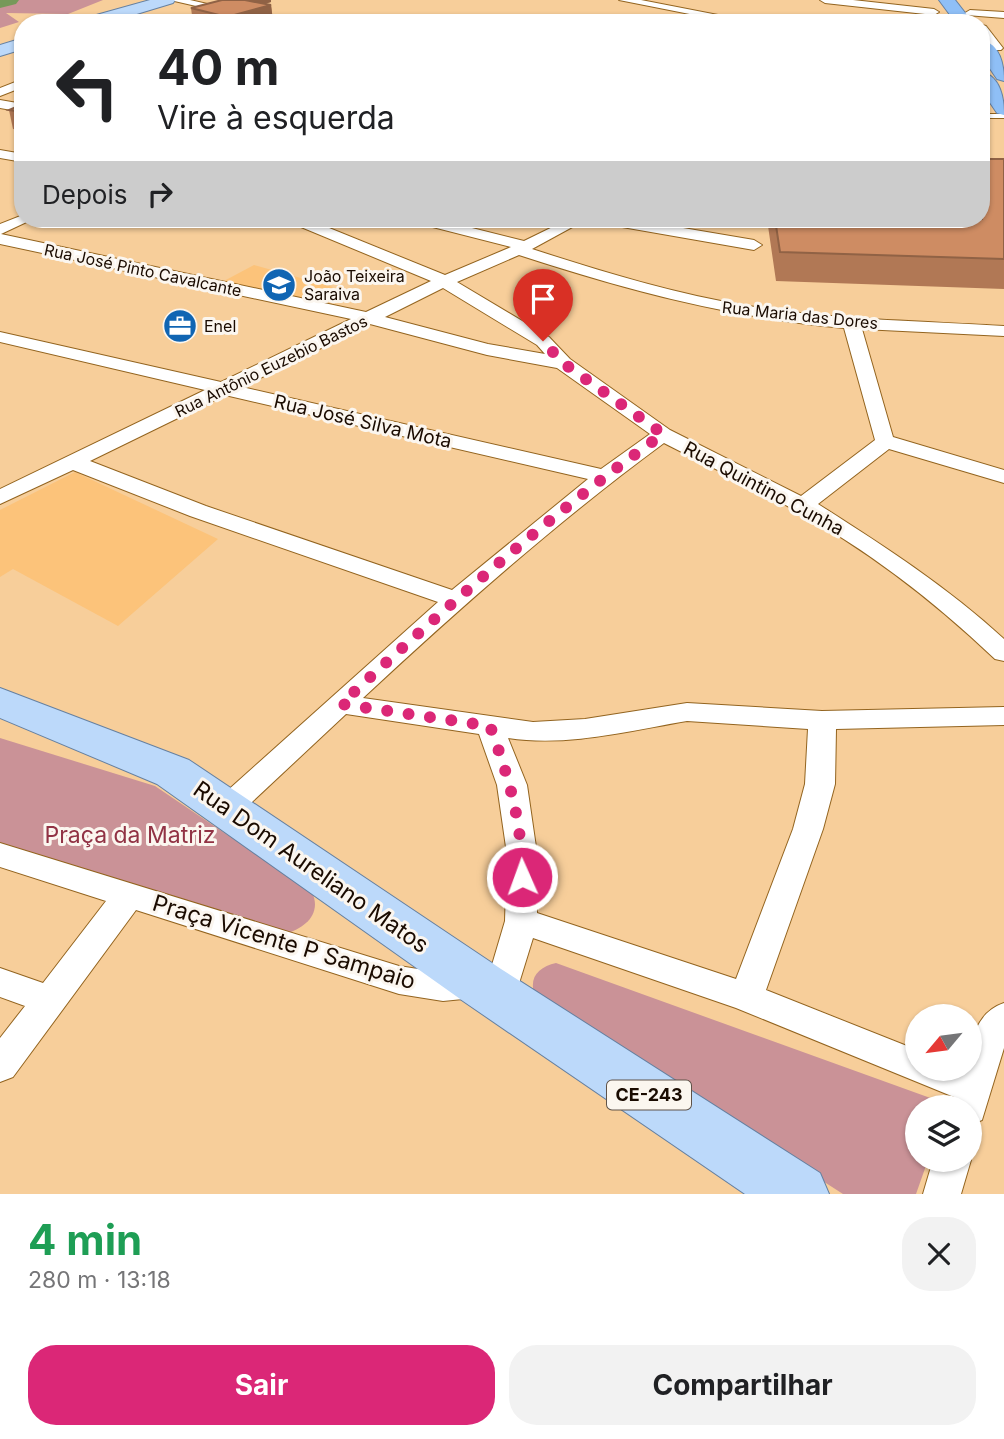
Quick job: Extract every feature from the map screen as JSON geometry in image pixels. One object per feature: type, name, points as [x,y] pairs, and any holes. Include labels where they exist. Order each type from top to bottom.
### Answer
[{"type":"highway","points":[[947,0],[964,14]]},
{"type":"highway","points":[[990,56],[1004,109]]},
{"type":"main road","points":[[119,14],[167,0]]},
{"type":"main road","name":"Rua Dom Aureliano Matos","points":[[0,702],[173,772],[491,990]]},
{"type":"main road","name":"CE-243","points":[[491,990],[798,1194]]},
{"type":"street","points":[[175,0],[243,14]]},
{"type":"street","points":[[624,0],[703,14]]},
{"type":"street","points":[[825,0],[934,12]]},
{"type":"street","name":"Rua Quintino Cunha","points":[[318,228],[376,250],[444,281],[543,341],[563,363],[663,434],[803,505],[904,569],[953,606],[1004,653]]},
{"type":"street","name":"Rua Maria das Dores","points":[[450,228],[522,248],[611,279],[710,305],[851,322],[1004,331]]},
{"type":"street","name":"Rua Antônio Euzebio Bastos","points":[[0,497],[444,281],[562,228]]},
{"type":"street","points":[[657,228],[754,245]]},
{"type":"street","name":"Rua José Pinto Cavalcante","points":[[0,239],[369,318],[487,349],[563,363]]},
{"type":"street","points":[[851,322],[882,435],[886,441],[1004,477]]},
{"type":"street","name":"Rua José Silva Mota","points":[[0,337],[603,476]]},
{"type":"street","points":[[227,807],[454,599],[603,476],[663,434]]},
{"type":"street","points":[[803,505],[886,441]]},
{"type":"street","points":[[73,462],[211,516],[454,599]]},
{"type":"street","points":[[341,704],[533,732],[585,729],[687,712],[822,720],[1004,716]]},
{"type":"street","points":[[746,998],[808,829],[820,784],[822,720]]},
{"type":"street","points":[[490,726],[512,785],[522,854],[521,921],[491,990]]},
{"type":"street","name":"Praça Vicente P Sampaio","points":[[0,855],[400,980],[443,987],[491,990]]},
{"type":"street","points":[[0,1066],[129,895]]},
{"type":"street","points":[[521,921],[746,998],[905,1061]]},
{"type":"street","points":[[0,982],[50,1000]]},
{"type":"street","points":[[973,1095],[992,1032],[1001,1019]]},
{"type":"street","points":[[947,1082],[967,1095]]},
{"type":"street","points":[[942,1194],[949,1172]]},
{"type":"shaded area","name":"João Teixeira Saraiva","points":[[254,265],[333,287],[310,301],[222,282]]},
{"type":"shaded area","points":[[75,472],[218,539],[118,626],[13,569],[0,577],[0,510]]},
{"type":"green space","points":[[0,0],[103,0],[68,14],[6,13],[14,19],[14,24],[0,28]]},
{"type":"green space","name":"Praça da Matriz","points":[[0,738],[155,786],[312,892],[315,907],[310,919],[285,934],[0,848]]},
{"type":"green space","points":[[556,963],[922,1095],[905,1095],[905,1172],[924,1172],[916,1194],[843,1194],[535,996],[534,978],[545,967]]},
{"type":"building","points":[[222,0],[245,0],[271,5],[238,14],[215,14],[191,8]]},
{"type":"building","points":[[990,159],[1004,159],[1004,259],[780,252],[776,228],[990,228]]},
{"type":"waterway","points":[[0,2],[9,0]]},
{"type":"place","name":"João Teixeira Saraiva","points":[[279,285]]},
{"type":"place","name":"Enel","points":[[180,326]]},
{"type":"route","points":[[522,877],[522,854],[512,785],[490,726],[341,704],[454,599],[603,476],[663,434],[563,363],[543,341]]}]
